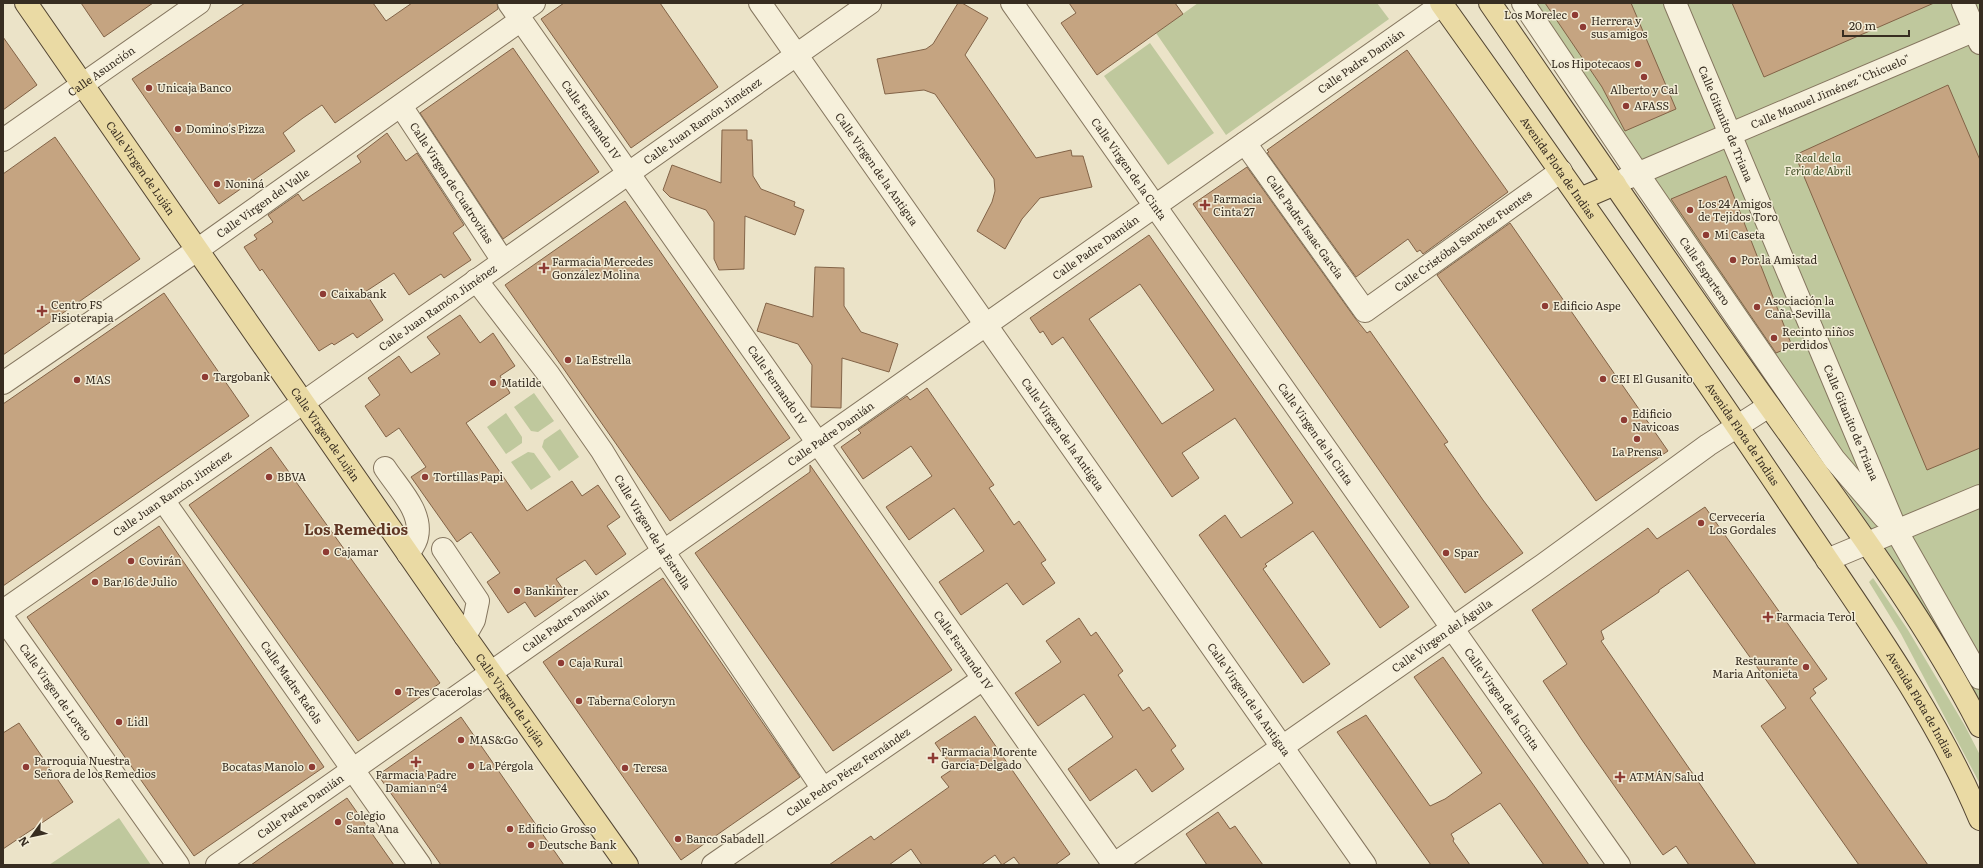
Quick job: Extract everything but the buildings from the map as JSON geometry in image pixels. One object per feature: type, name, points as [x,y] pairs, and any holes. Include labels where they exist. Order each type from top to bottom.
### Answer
[{"type":"main road","name":"Calle Virgen de Luján","points":[[26,3],[465,636],[627,865]]},
{"type":"main road","points":[[1490,3],[1769,406],[1868,544],[1923,627],[1980,726]]},
{"type":"main road","name":"Avenida Flota de Indias","points":[[1443,4],[1580,198],[1738,427],[1889,652],[1928,717],[1980,819]]},
{"type":"main road","points":[[1580,198],[1615,184]]},
{"type":"street","name":"Calle Asunción","points":[[3,140],[83,86],[199,3]]},
{"type":"street","name":"Calle Virgen de la Antigua","points":[[760,3],[1365,865]]},
{"type":"street","name":"Calle Juan Ramón Jiménez","points":[[3,611],[304,402],[503,260],[870,3]]},
{"type":"street","name":"Calle Virgen de la Cinta","points":[[1012,3],[1619,865]]},
{"type":"street","name":"Calle Espartero","points":[[1523,3],[1638,174],[1834,459],[1897,532]]},
{"type":"street","name":"Calle Gitanito de Triana","points":[[1675,3],[1897,532],[1980,678]]},
{"type":"street","points":[[1963,3],[1978,34]]},
{"type":"street","name":"Calle Padre Damián","points":[[216,865],[986,324],[1114,223],[1155,206],[1443,4]]},
{"type":"street","name":"Calle Virgen del Valle","points":[[3,383],[197,250],[401,106],[521,10]]},
{"type":"street","name":"Calle Fernando IV","points":[[521,10],[628,173],[1114,865]]},
{"type":"street","name":"Calle Manuel Jiménez \"Chicuelo\"","points":[[1615,184],[1730,135],[1978,34]]},
{"type":"street","name":"Calle Virgen de Cuatrovitas","points":[[401,106],[503,260]]},
{"type":"street","name":"Calle Padre Isaac García","points":[[1245,143],[1365,311]]},
{"type":"street","name":"Calle Cristóbal Sanchez Fuentes","points":[[1365,311],[1561,171]]},
{"type":"street","name":"Calle Virgen de la Estrella","points":[[476,280],[550,376],[602,451],[663,551],[823,789]]},
{"type":"street","name":"Calle Virgen del Águila","points":[[1114,865],[1451,628],[1544,565],[1708,445],[1769,406]]},
{"type":"street","points":[[385,468],[413,510],[418,524],[417,538],[408,554]]},
{"type":"street","points":[[1827,560],[1980,496]]},
{"type":"street","name":"Calle Madre Rafols","points":[[163,500],[420,865]]},
{"type":"street","points":[[443,549],[478,601],[474,620],[465,636]]},
{"type":"street","name":"Calle Virgen de Loreto","points":[[3,618],[178,865]]},
{"type":"street","name":"Calle Pedro Pérez Fernández","points":[[713,865],[983,678]]},
{"type":"green space","points":[[1198,3],[1377,3],[1389,19],[1226,135],[1156,33]]},
{"type":"green space","name":"Real de la Feria de Abril","points":[[1510,3],[1980,3],[1980,713],[1893,560]]},
{"type":"green space","points":[[1150,43],[1214,133],[1168,165],[1104,76]]},
{"type":"green space","points":[[534,393],[554,421],[538,432],[531,431],[514,407]]},
{"type":"green space","points":[[506,413],[522,437],[522,443],[506,454],[487,427]]},
{"type":"green space","points":[[560,429],[579,457],[559,471],[542,447],[544,440]]},
{"type":"green space","points":[[528,452],[534,453],[551,477],[531,490],[511,462]]},
{"type":"green space","points":[[1873,578],[1908,630],[1965,726],[1980,755],[1980,784],[1901,634],[1869,582]]},
{"type":"green space","points":[[119,818],[151,865],[49,865]]},
{"type":"place","name":"Los Morelec","points":[[1575,15]]},
{"type":"place","name":"Herrera y sus amigos","points":[[1583,27]]},
{"type":"place","name":"Los Hipotecaos","points":[[1638,64]]},
{"type":"place","name":"Alberto y Cal","points":[[1644,77]]},
{"type":"place","name":"Unicaja Banco","points":[[149,88]]},
{"type":"place","name":"AFASS","points":[[1626,106]]},
{"type":"place","name":"Domino's Pizza","points":[[178,129]]},
{"type":"place","name":"Noniná","points":[[217,184]]},
{"type":"place","name":"Farmacia Cinta 27","points":[[1205,205]]},
{"type":"place","name":"Los 24 Amigos de Tejidos Toro","points":[[1690,210]]},
{"type":"place","name":"Mi Caseta","points":[[1706,235]]},
{"type":"place","name":"Por la Amistad","points":[[1733,260]]},
{"type":"place","name":"Farmacia Mercedes González Molina","points":[[544,268]]},
{"type":"place","name":"Caixabank","points":[[323,294]]},
{"type":"place","name":"Edificio Aspe","points":[[1545,306]]},
{"type":"place","name":"Asociación la Caña-Sevilla","points":[[1757,307]]},
{"type":"place","name":"Centro FS Fisioterapia","points":[[42,311]]},
{"type":"place","name":"Recinto niños perdidos","points":[[1774,338]]},
{"type":"place","name":"La Estrella","points":[[568,360]]},
{"type":"place","name":"Targobank","points":[[205,377]]},
{"type":"place","name":"CEI El Gusanito","points":[[1603,379]]},
{"type":"place","name":"MAS","points":[[77,380]]},
{"type":"place","name":"Matilde","points":[[493,383]]},
{"type":"place","name":"Edificio Navicoas","points":[[1624,420]]},
{"type":"place","name":"La Prensa","points":[[1637,439]]},
{"type":"place","name":"BBVA","points":[[269,477]]},
{"type":"place","name":"Tortillas Papi","points":[[425,477]]},
{"type":"place","name":"Cervecería Los Gordales","points":[[1701,523]]},
{"type":"place","name":"Cajamar","points":[[326,552]]},
{"type":"place","name":"Spar","points":[[1446,553]]},
{"type":"place","name":"Covirán","points":[[131,561]]},
{"type":"place","name":"Bar 16 de Julio","points":[[95,582]]},
{"type":"place","name":"Bankinter","points":[[517,591]]},
{"type":"place","name":"Farmacia Terol","points":[[1768,617]]},
{"type":"place","name":"Caja Rural","points":[[561,663]]},
{"type":"place","name":"Restaurante Maria Antonieta","points":[[1806,667]]},
{"type":"place","name":"Tres Cacerolas","points":[[398,692]]},
{"type":"place","name":"Taberna Coloryn","points":[[579,701]]},
{"type":"place","name":"Lidl","points":[[119,722]]},
{"type":"place","name":"MAS&Go","points":[[461,740]]},
{"type":"place","name":"Farmacia Morente García-Delgado","points":[[933,758]]},
{"type":"place","name":"Farmacia Padre Damian nº4","points":[[416,762]]},
{"type":"place","name":"La Pérgola","points":[[471,766]]},
{"type":"place","name":"Parroquia Nuestra Señora de los Remedios","points":[[26,767]]},
{"type":"place","name":"Bocatas Manolo","points":[[312,767]]},
{"type":"place","name":"Teresa","points":[[625,768]]},
{"type":"place","name":"ATMÁN Salud","points":[[1620,777]]},
{"type":"place","name":"Colegio Santa Ana","points":[[338,822]]},
{"type":"place","name":"Edificio Grosso","points":[[510,829]]},
{"type":"place","name":"Banco Sabadell","points":[[678,839]]},
{"type":"place","name":"Deutsche Bank","points":[[531,845]]},
{"type":"district","name":"Los Remedios","points":[[356,530]]}]
